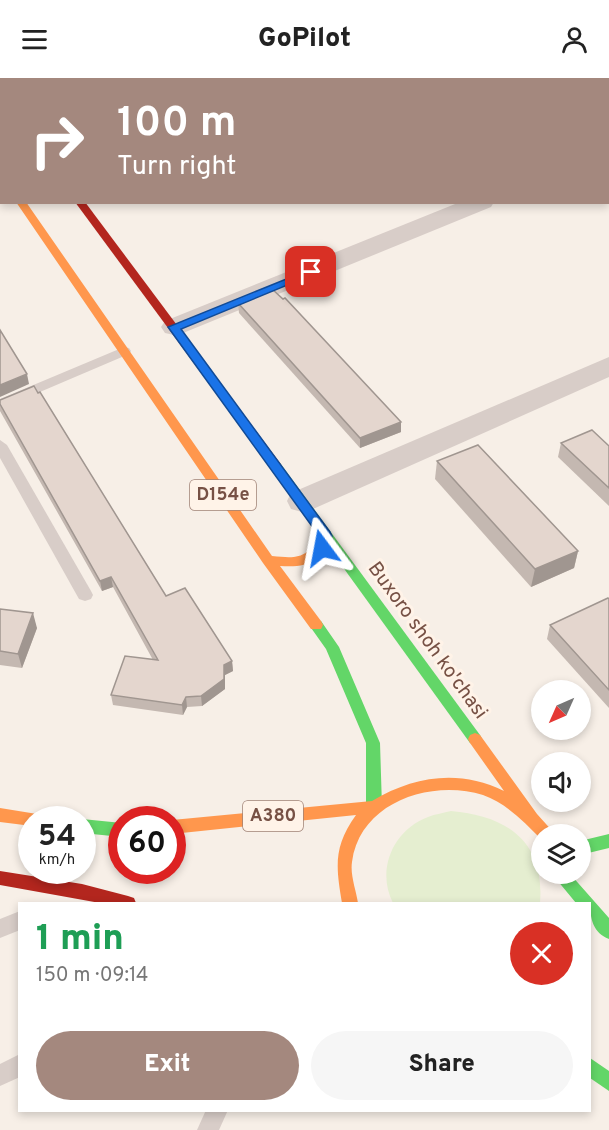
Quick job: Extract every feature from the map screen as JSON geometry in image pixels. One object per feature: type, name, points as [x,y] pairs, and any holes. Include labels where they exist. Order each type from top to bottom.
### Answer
[{"type":"main road","name":"D154e","points":[[22,204],[268,560],[332,647],[373,743],[374,807]]},
{"type":"main road","name":"Buxoro shoh ko'chasi","points":[[82,204],[530,814]]},
{"type":"main road","points":[[268,560],[297,563],[307,561],[319,552],[326,536]]},
{"type":"main road","name":"A380","points":[[350,902],[344,866],[348,844],[359,824],[374,807],[392,794],[414,785],[463,782],[487,788],[510,799],[539,824]]},
{"type":"main road","name":"A380","points":[[186,826],[374,807]]},
{"type":"main road","points":[[0,815],[18,817]]},
{"type":"main road","points":[[591,845],[609,841]]},
{"type":"main road","points":[[0,878],[82,891],[118,902]]},
{"type":"main road","points":[[564,884],[564,899]]},
{"type":"main road","points":[[570,884],[585,902]]},
{"type":"main road","points":[[591,908],[609,931]]},
{"type":"main road","points":[[591,1068],[609,1082]]},
{"type":"street","points":[[174,327],[478,204]]},
{"type":"street","points":[[302,501],[609,366]]},
{"type":"lane","points":[[0,404],[124,351]]},
{"type":"lane","points":[[0,445],[86,595]]},
{"type":"lane","points":[[59,902],[82,891]]},
{"type":"lane","points":[[0,929],[18,921]]},
{"type":"lane","points":[[0,1075],[18,1066]]},
{"type":"lane","points":[[208,1130],[216,1112]]},
{"type":"green space","points":[[451,811],[490,819],[506,826],[529,848],[531,884],[540,884],[540,902],[393,902],[386,877],[387,865],[397,841],[416,823]]},
{"type":"building","points":[[272,289],[283,299],[285,298],[401,422],[360,438],[238,303]]},
{"type":"building","points":[[0,330],[27,374],[0,385]]},
{"type":"building","points":[[34,386],[38,393],[40,392],[166,596],[185,588],[232,661],[224,665],[224,679],[201,696],[186,697],[182,705],[111,695],[125,656],[158,660],[111,577],[100,581],[0,404],[0,400]]},
{"type":"building","points":[[592,430],[609,446],[609,488],[561,443]]},
{"type":"building","points":[[478,445],[578,551],[535,569],[437,461]]},
{"type":"building","points":[[609,599],[609,690],[550,625]]},
{"type":"building","points":[[0,609],[33,613],[18,654],[0,651]]},
{"type":"traffic: fast","points":[[276,466],[475,739]]},
{"type":"traffic: fast","points":[[316,625],[332,647],[373,743],[374,807]]},
{"type":"traffic: fast","points":[[96,827],[108,829]]},
{"type":"traffic: fast","points":[[591,845],[609,841]]},
{"type":"traffic: fast","points":[[569,884],[585,902]]},
{"type":"traffic: fast","points":[[591,908],[609,931]]},
{"type":"traffic: fast","points":[[591,1068],[609,1082]]},
{"type":"traffic: slow","points":[[22,204],[268,560],[316,625]]},
{"type":"traffic: slow","points":[[268,560],[303,561],[316,553],[326,536]]},
{"type":"traffic: slow","points":[[475,739],[530,814]]},
{"type":"traffic: slow","points":[[350,902],[344,867],[349,840],[361,821],[377,806],[396,794],[440,783],[463,784],[484,789],[511,802],[537,824]]},
{"type":"traffic: slow","points":[[186,826],[374,807]]},
{"type":"traffic: slow","points":[[0,815],[18,817]]},
{"type":"traffic: jam","points":[[81,204],[276,466]]},
{"type":"traffic: jam","points":[[0,878],[82,891],[124,902]]},
{"type":"route","points":[[311,272],[174,327],[326,536],[322,548]]}]
